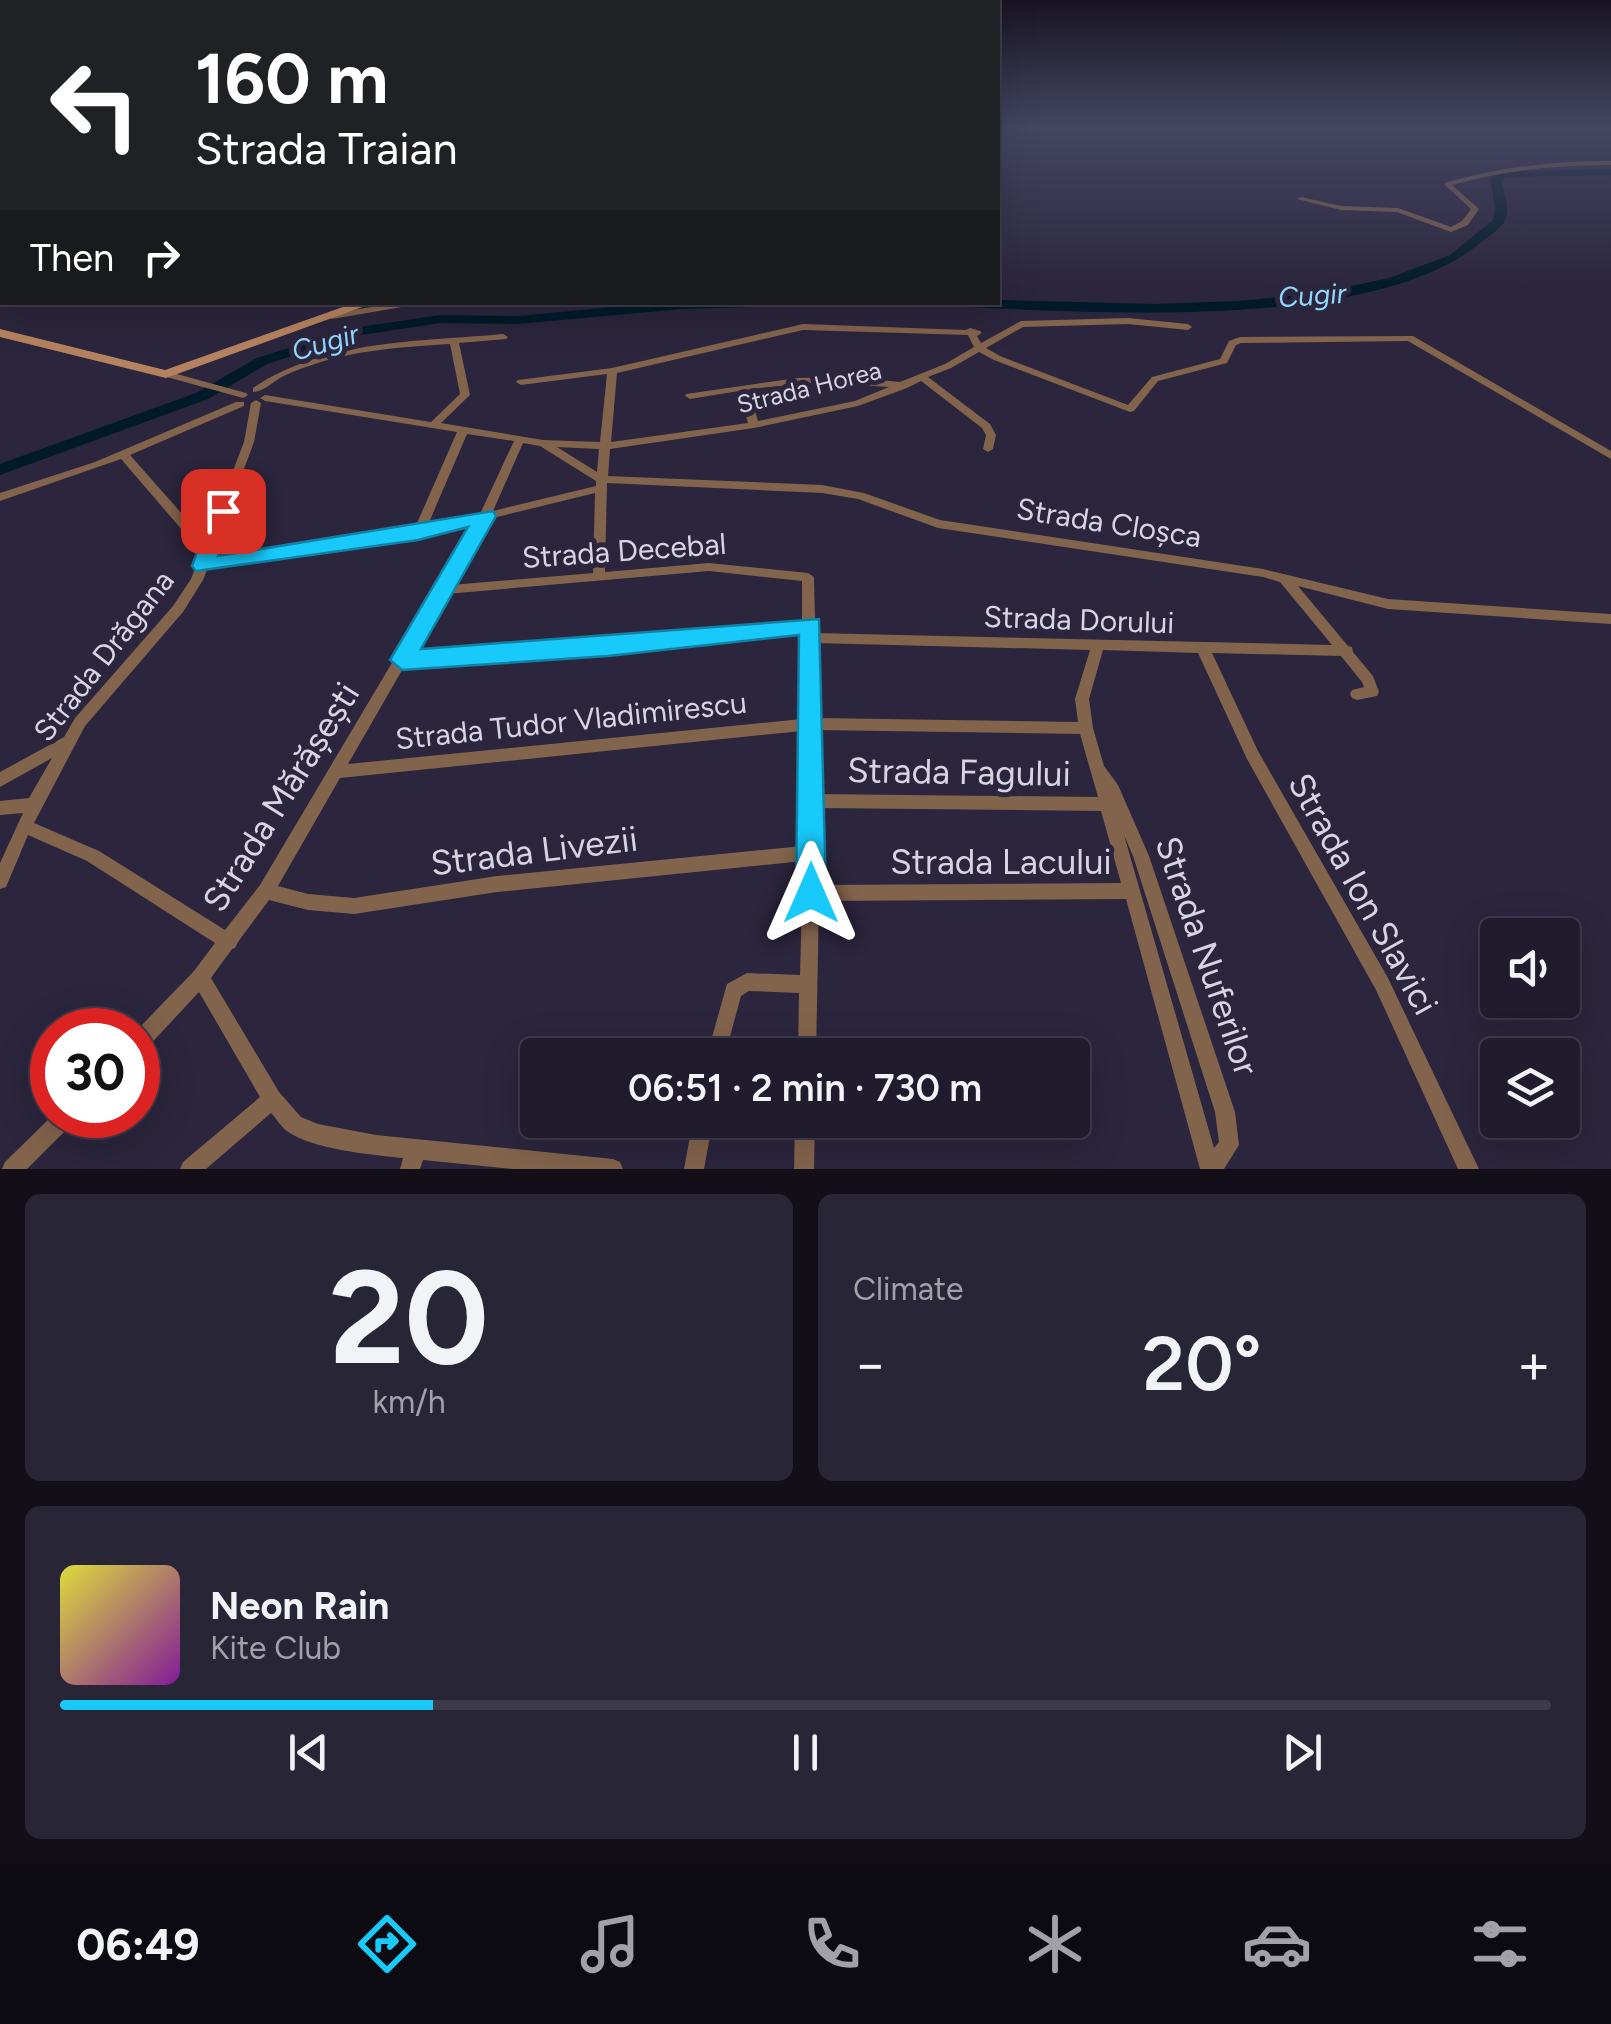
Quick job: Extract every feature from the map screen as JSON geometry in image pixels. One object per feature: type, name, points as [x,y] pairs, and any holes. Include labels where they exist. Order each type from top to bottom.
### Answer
[{"type":"main road","points":[[2,334],[166,374],[362,305]]},
{"type":"street","points":[[1301,198],[1335,207],[1398,210],[1451,230],[1465,223],[1476,209],[1446,184],[1453,182]]},
{"type":"street","points":[[332,316],[388,305]]},
{"type":"street","name":"Strada Horea","points":[[543,443],[606,446],[754,425],[858,403],[922,378],[996,336],[1034,322],[1128,321],[1188,327]]},
{"type":"street","points":[[520,382],[612,370],[803,327],[970,331],[996,336]]},
{"type":"street","points":[[970,331],[979,348],[1057,384],[1130,409],[1155,379],[1216,365],[1224,361],[1232,343],[1257,337],[1372,341],[1410,338],[1611,456]]},
{"type":"street","points":[[259,397],[281,374],[325,359],[503,336]]},
{"type":"street","points":[[434,424],[465,395],[454,342]]},
{"type":"street","points":[[599,575],[601,483],[612,370]]},
{"type":"street","points":[[166,374],[239,397],[543,443],[601,483]]},
{"type":"street","points":[[690,396],[824,376],[904,386]]},
{"type":"street","points":[[922,378],[986,426],[991,434],[988,448]]},
{"type":"street","points":[[743,387],[754,425]]},
{"type":"street","points":[[0,496],[123,454],[239,397]]},
{"type":"street","name":"Strada Drăgana","points":[[0,881],[67,742],[112,683],[178,609],[206,559],[250,442],[259,397]]},
{"type":"street","points":[[418,533],[464,429]]},
{"type":"street","name":"Strada Mărășești","points":[[160,1020],[230,942],[266,892],[485,516],[520,439]]},
{"type":"street","points":[[123,454],[206,559],[418,533],[601,483]]},
{"type":"street","name":"Strada Cloșca","points":[[601,483],[822,489],[860,496],[938,524],[1284,578],[1388,604],[1611,619]]},
{"type":"street","name":"Strada Decebal","points":[[442,590],[709,567],[808,577],[811,632]]},
{"type":"street","points":[[1284,578],[1371,686],[1372,692],[1357,694]]},
{"type":"street","points":[[806,1038],[811,632]]},
{"type":"street","name":"Strada Dorului","points":[[402,660],[811,632],[1347,652]]},
{"type":"street","name":"Strada Nuferilor","points":[[1098,645],[1082,698],[1086,728],[1211,1169]]},
{"type":"street","name":"Strada Ion Slavici","points":[[1203,648],[1252,755],[1366,952],[1469,1169]]},
{"type":"street","name":"Strada Tudor Vladimirescu","points":[[338,772],[810,724],[1086,728]]},
{"type":"street","points":[[0,780],[67,742]]},
{"type":"street","name":"Strada Nuferilor","points":[[1096,766],[1114,790],[1141,856],[1226,1112],[1229,1146],[1211,1169]]},
{"type":"street","name":"Strada Fagului","points":[[811,800],[1106,804]]},
{"type":"street","points":[[0,808],[34,805]]},
{"type":"street","points":[[24,826],[93,856],[230,942]]},
{"type":"street","name":"Strada Livezii","points":[[266,892],[308,902],[354,906],[533,880],[811,853]]},
{"type":"street","name":"Strada Lacului","points":[[811,893],[1130,892]]},
{"type":"street","points":[[200,977],[272,1099],[294,1124],[316,1134],[413,1158],[613,1169]]},
{"type":"street","points":[[720,1038],[733,990],[748,982],[808,984]]},
{"type":"street","points":[[190,1169],[272,1099]]},
{"type":"street","points":[[12,1169],[44,1138]]},
{"type":"street","points":[[694,1169],[700,1138]]},
{"type":"street","points":[[804,1169],[805,1138]]},
{"type":"waterway","name":"Cugir","points":[[1000,304],[1155,308],[1238,305],[1319,297],[1393,282],[1454,257],[1498,222],[1501,207],[1496,182]]},
{"type":"waterway","name":"Cugir","points":[[0,470],[202,396],[262,361],[353,332],[440,319],[518,320],[682,305]]},
{"type":"route","points":[[223,511],[204,566],[418,533],[485,516],[402,660],[608,646],[811,625],[811,893]]}]
